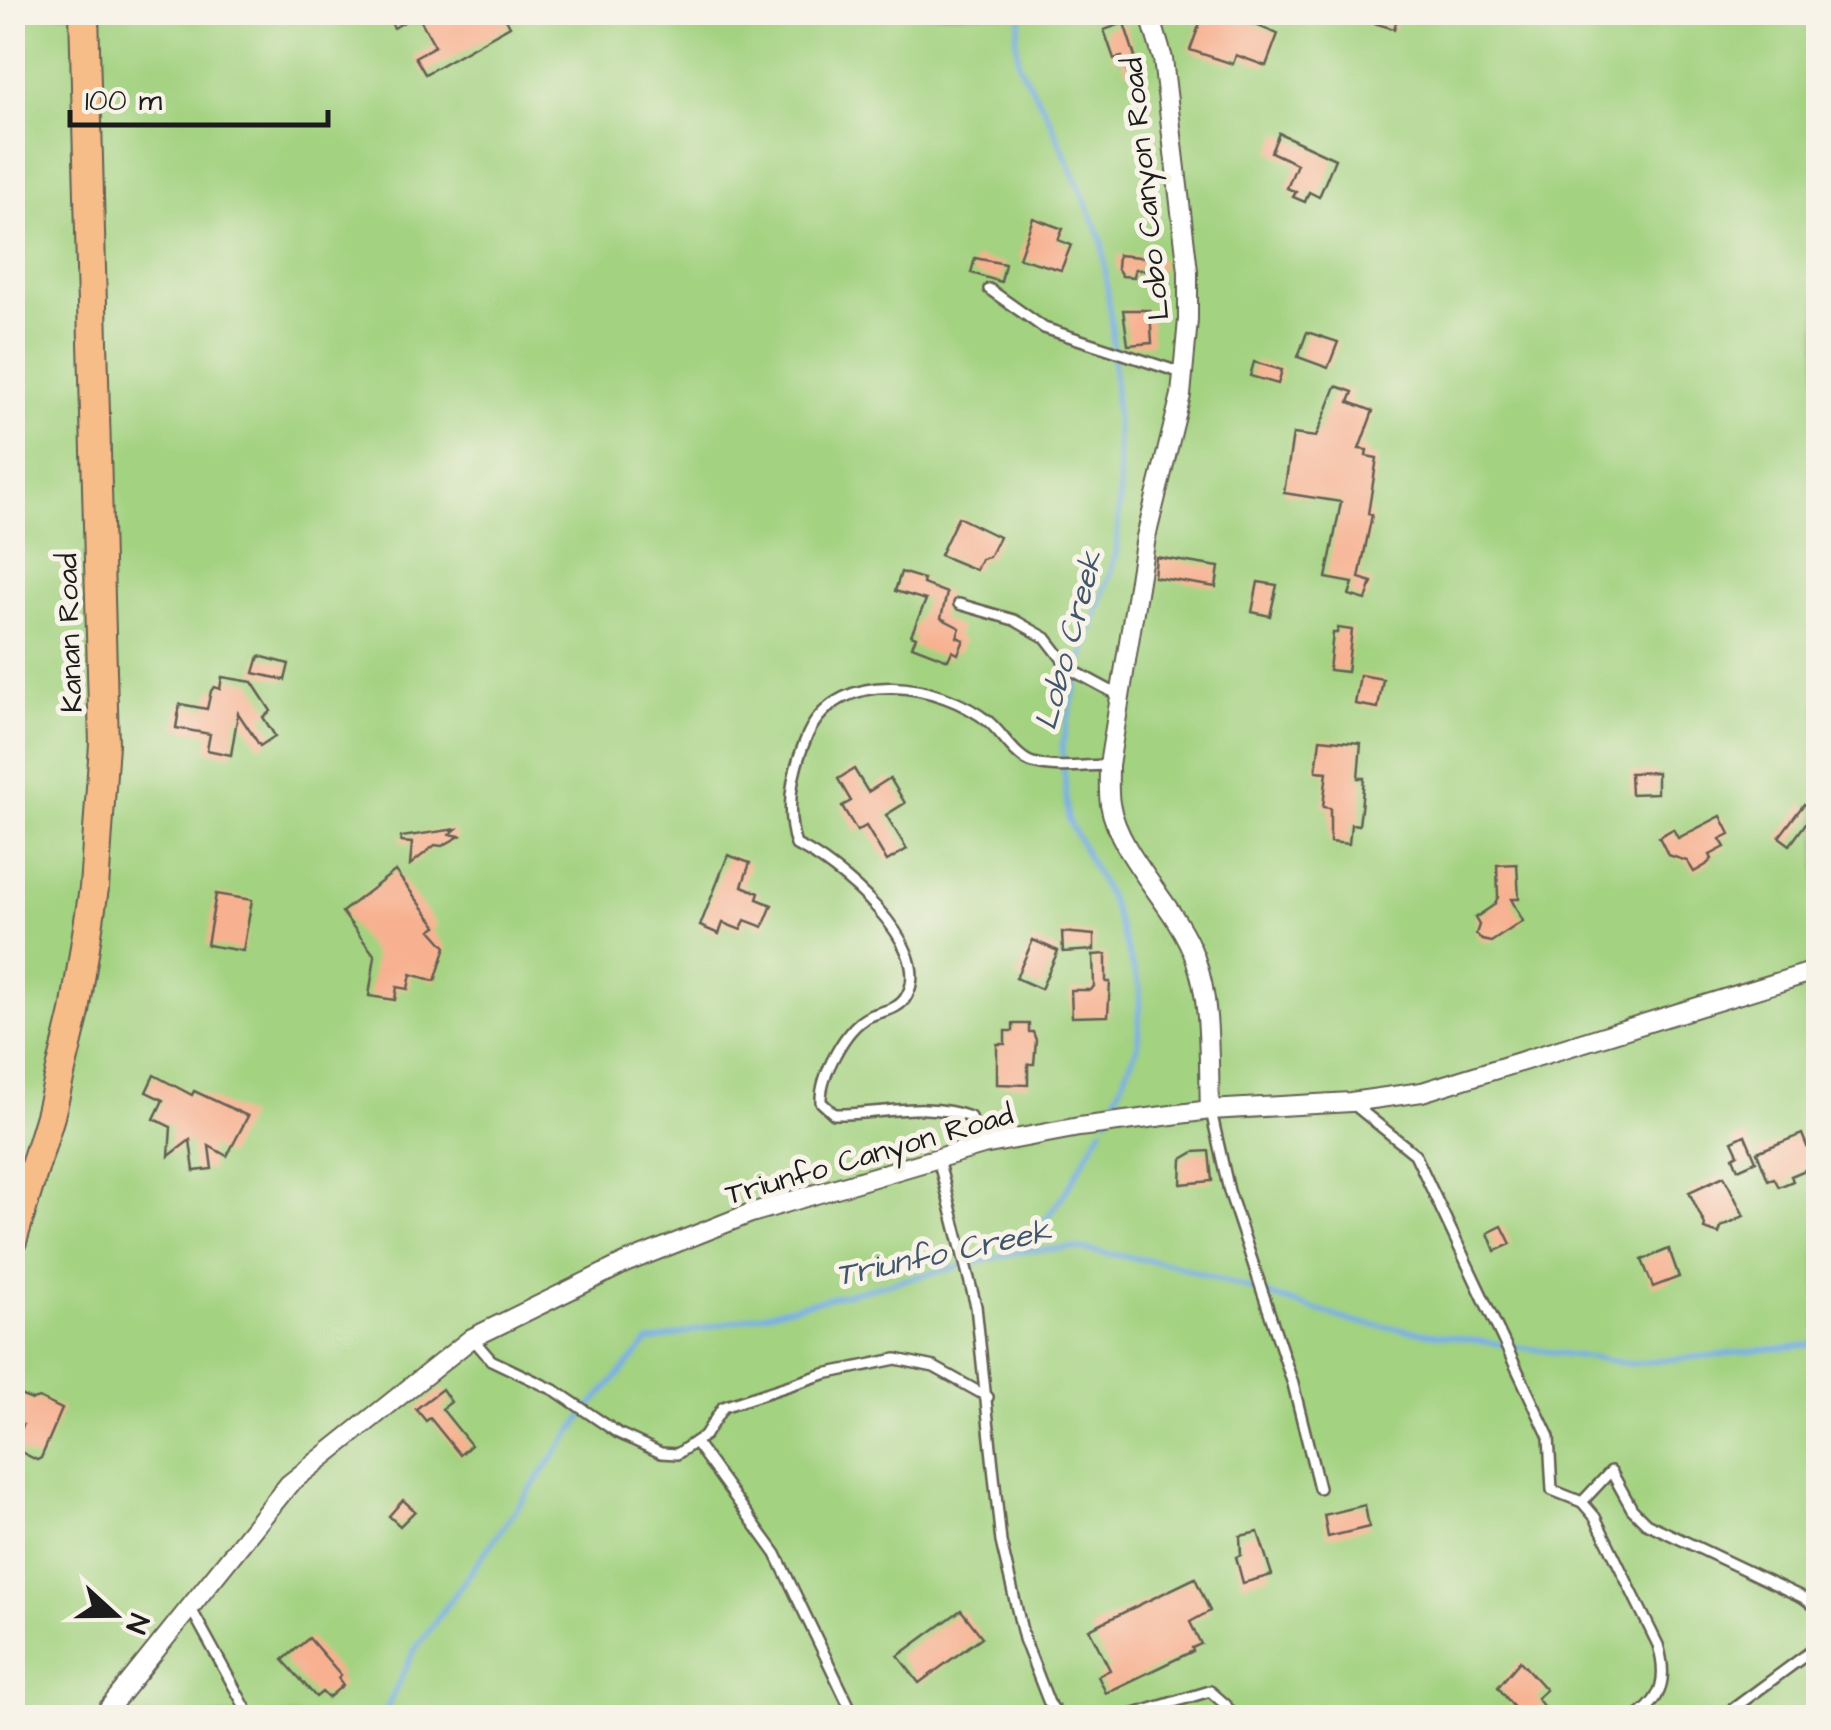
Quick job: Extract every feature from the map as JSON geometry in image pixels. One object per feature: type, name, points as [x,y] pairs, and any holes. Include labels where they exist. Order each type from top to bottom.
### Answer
[{"type":"main road","name":"Kanan Road","points":[[12,1241],[50,1116],[74,1012],[94,888],[103,761],[84,12]]},
{"type":"street","name":"Lobo Canyon Road","points":[[1149,12],[1163,59],[1188,271],[1188,320],[1181,395],[1146,537],[1120,696],[1109,765],[1110,802],[1121,834],[1186,936],[1196,960],[1204,993],[1210,1110]]},
{"type":"street","name":"Triunfo Canyon Road","points":[[101,1718],[289,1484],[472,1338],[625,1263],[751,1213],[983,1145],[1079,1127],[1210,1110],[1351,1102],[1422,1092],[1818,970]]},
{"type":"lane","points":[[989,290],[1044,328],[1184,374]]},
{"type":"lane","points":[[959,604],[1014,620],[1046,638],[1070,670],[1120,696]]},
{"type":"lane","points":[[983,1145],[970,1117],[960,1113],[904,1108],[834,1114],[821,1102],[820,1088],[829,1066],[849,1035],[870,1016],[906,1000],[912,969],[901,942],[880,910],[835,866],[796,845],[788,820],[792,782],[812,726],[828,708],[856,692],[884,686],[921,689],[953,700],[987,720],[1022,758],[1048,765],[1109,765]]},
{"type":"lane","points":[[1351,1102],[1414,1154],[1549,1437],[1552,1490],[1582,1502],[1595,1516],[1658,1645],[1664,1668],[1661,1691],[1648,1709],[1635,1718]]},
{"type":"lane","points":[[1210,1110],[1229,1191],[1293,1384],[1318,1488]]},
{"type":"lane","points":[[937,1157],[976,1306],[1001,1542],[1024,1639],[1049,1703],[1060,1717]]},
{"type":"lane","points":[[472,1338],[492,1360],[556,1392],[618,1434],[660,1453],[677,1454],[705,1435],[723,1407],[824,1374],[896,1359],[934,1367],[988,1396]]},
{"type":"lane","points":[[695,1442],[776,1554],[854,1718]]},
{"type":"lane","points":[[1582,1502],[1611,1471],[1632,1509],[1646,1523],[1804,1598],[1818,1609]]},
{"type":"lane","points":[[190,1607],[251,1718]]},
{"type":"lane","points":[[1726,1718],[1730,1711],[1818,1646]]},
{"type":"lane","points":[[1121,1718],[1210,1691],[1226,1705],[1233,1718]]},
{"type":"green space","points":[[13,13],[1818,13],[1818,1717],[13,1717]]},
{"type":"building","points":[[385,12],[502,12],[510,26],[425,74],[415,57],[435,46],[417,14],[394,28]]},
{"type":"building","points":[[1204,12],[1224,12],[1278,34],[1266,66],[1236,55],[1233,64],[1190,50]]},
{"type":"building","points":[[1351,12],[1399,12],[1394,29],[1350,16]]},
{"type":"building","points":[[1124,23],[1139,69],[1127,72],[1122,57],[1114,59],[1104,30]]},
{"type":"building","points":[[1279,133],[1335,159],[1319,197],[1309,192],[1305,202],[1293,197],[1296,192],[1287,188],[1297,164],[1271,152]]},
{"type":"building","points":[[1033,218],[1063,229],[1058,240],[1071,245],[1061,270],[1019,258]]},
{"type":"building","points":[[1118,255],[1162,259],[1161,272],[1135,269],[1134,277],[1122,276],[1117,268]]},
{"type":"building","points":[[975,258],[1005,264],[1001,282],[971,273]]},
{"type":"building","points":[[1123,310],[1150,310],[1152,343],[1128,345]]},
{"type":"building","points":[[1307,332],[1338,342],[1328,368],[1298,357]]},
{"type":"building","points":[[1254,362],[1282,370],[1278,384],[1250,376]]},
{"type":"building","points":[[1336,386],[1353,392],[1349,402],[1373,411],[1359,449],[1367,450],[1366,456],[1377,458],[1368,514],[1372,515],[1359,578],[1372,582],[1366,600],[1349,595],[1353,583],[1326,578],[1341,502],[1284,493],[1293,434],[1316,437]]},
{"type":"building","points":[[958,517],[999,537],[989,557],[981,559],[976,570],[940,555]]},
{"type":"building","points":[[1156,557],[1219,567],[1216,587],[1154,577]]},
{"type":"building","points":[[901,572],[924,579],[923,584],[947,593],[941,618],[960,628],[957,637],[964,640],[958,654],[952,651],[948,660],[912,646],[916,637],[911,635],[926,600],[895,591]]},
{"type":"building","points":[[1258,582],[1277,585],[1270,616],[1252,612]]},
{"type":"building","points":[[1338,628],[1352,630],[1347,672],[1329,670],[1333,633]]},
{"type":"building","points":[[259,656],[289,664],[285,680],[254,673]]},
{"type":"building","points":[[1360,675],[1383,679],[1378,708],[1355,704]]},
{"type":"building","points":[[222,677],[252,682],[271,711],[263,717],[275,736],[260,746],[238,713],[231,755],[207,750],[210,734],[176,728],[180,704],[207,709],[211,691],[214,687],[220,689]]},
{"type":"building","points":[[1320,739],[1361,743],[1361,809],[1359,825],[1351,824],[1349,844],[1330,842],[1330,808],[1323,807],[1327,772],[1316,771]]},
{"type":"building","points":[[854,769],[868,792],[890,778],[905,803],[886,815],[907,849],[887,861],[866,826],[857,831],[842,806],[851,801],[838,779]]},
{"type":"building","points":[[1657,772],[1657,793],[1631,794],[1630,773]]},
{"type":"building","points":[[1804,804],[1814,812],[1790,845],[1779,837]]},
{"type":"building","points":[[1721,816],[1730,834],[1720,839],[1725,847],[1710,855],[1712,859],[1706,865],[1694,872],[1687,861],[1668,855],[1659,837],[1673,829],[1678,838]]},
{"type":"building","points":[[456,829],[450,834],[460,836],[442,846],[435,845],[410,865],[412,843],[401,842],[401,837]]},
{"type":"building","points":[[728,855],[750,863],[742,886],[759,893],[757,899],[772,905],[763,927],[745,920],[741,930],[723,923],[719,934],[700,926]]},
{"type":"building","points":[[1517,864],[1519,899],[1511,899],[1523,921],[1491,942],[1482,940],[1476,934],[1479,925],[1475,918],[1494,905],[1498,897],[1497,865]]},
{"type":"building","points":[[395,871],[437,926],[431,930],[446,947],[435,981],[411,974],[408,989],[397,987],[395,1000],[369,996],[375,956],[342,912]]},
{"type":"building","points":[[216,894],[252,900],[243,951],[207,945]]},
{"type":"building","points":[[1062,932],[1094,935],[1094,950],[1063,952]]},
{"type":"building","points":[[1033,940],[1058,951],[1041,989],[1016,978]]},
{"type":"building","points":[[1106,954],[1106,982],[1110,982],[1108,1016],[1072,1017],[1071,990],[1091,990],[1093,955]]},
{"type":"building","points":[[1013,1024],[1029,1024],[1029,1032],[1033,1032],[1036,1040],[1034,1064],[1028,1064],[1028,1085],[997,1084],[997,1044],[1005,1044],[1005,1031],[1013,1031]]},
{"type":"building","points":[[154,1075],[192,1095],[194,1091],[248,1116],[227,1156],[209,1146],[212,1169],[194,1171],[190,1140],[169,1156],[171,1127],[154,1119],[163,1100],[146,1092]]},
{"type":"building","points":[[1802,1134],[1815,1166],[1791,1176],[1793,1181],[1779,1187],[1774,1178],[1768,1180],[1757,1152]]},
{"type":"building","points":[[1745,1135],[1756,1161],[1738,1169],[1733,1157],[1738,1154],[1732,1141]]},
{"type":"building","points":[[1209,1151],[1212,1181],[1181,1184],[1182,1159],[1194,1152]]},
{"type":"building","points":[[1724,1176],[1744,1216],[1721,1227],[1719,1234],[1704,1229],[1689,1192]]},
{"type":"building","points":[[1502,1226],[1511,1244],[1495,1251],[1488,1233]]},
{"type":"building","points":[[1669,1249],[1679,1277],[1653,1287],[1642,1260]]},
{"type":"building","points":[[442,1389],[451,1402],[442,1409],[471,1445],[460,1455],[430,1418],[426,1421],[416,1409]]},
{"type":"building","points":[[12,1392],[32,1400],[39,1398],[62,1409],[37,1460],[13,1448],[23,1425],[12,1421]]},
{"type":"building","points":[[403,1500],[415,1511],[400,1526],[389,1516]]},
{"type":"building","points":[[1365,1505],[1369,1527],[1328,1537],[1324,1515]]},
{"type":"building","points":[[1258,1532],[1272,1575],[1243,1583],[1236,1557],[1241,1555],[1240,1536]]},
{"type":"building","points":[[1195,1578],[1210,1611],[1190,1622],[1201,1644],[1106,1693],[1098,1676],[1110,1670],[1089,1629]]},
{"type":"building","points":[[961,1610],[982,1637],[919,1683],[898,1656]]},
{"type":"building","points":[[309,1638],[341,1675],[338,1678],[343,1685],[328,1698],[322,1692],[316,1697],[283,1660]]},
{"type":"building","points":[[1520,1661],[1546,1690],[1537,1698],[1546,1710],[1538,1718],[1522,1718],[1498,1687]]},
{"type":"waterway","name":"Lobo Creek","points":[[1023,12],[1016,38],[1019,65],[1049,117],[1102,240],[1112,331],[1120,495],[1116,554],[1082,659],[1062,745],[1068,819],[1111,902],[1140,988],[1138,1045],[1107,1118]]},
{"type":"waterway","name":"Lobo Creek","points":[[1024,1249],[1069,1187],[1102,1128]]},
{"type":"waterway","name":"Triunfo Creek","points":[[382,1718],[414,1651],[586,1412],[648,1342],[1023,1251],[1073,1248],[1171,1264],[1354,1322],[1631,1364],[1818,1344]]}]
